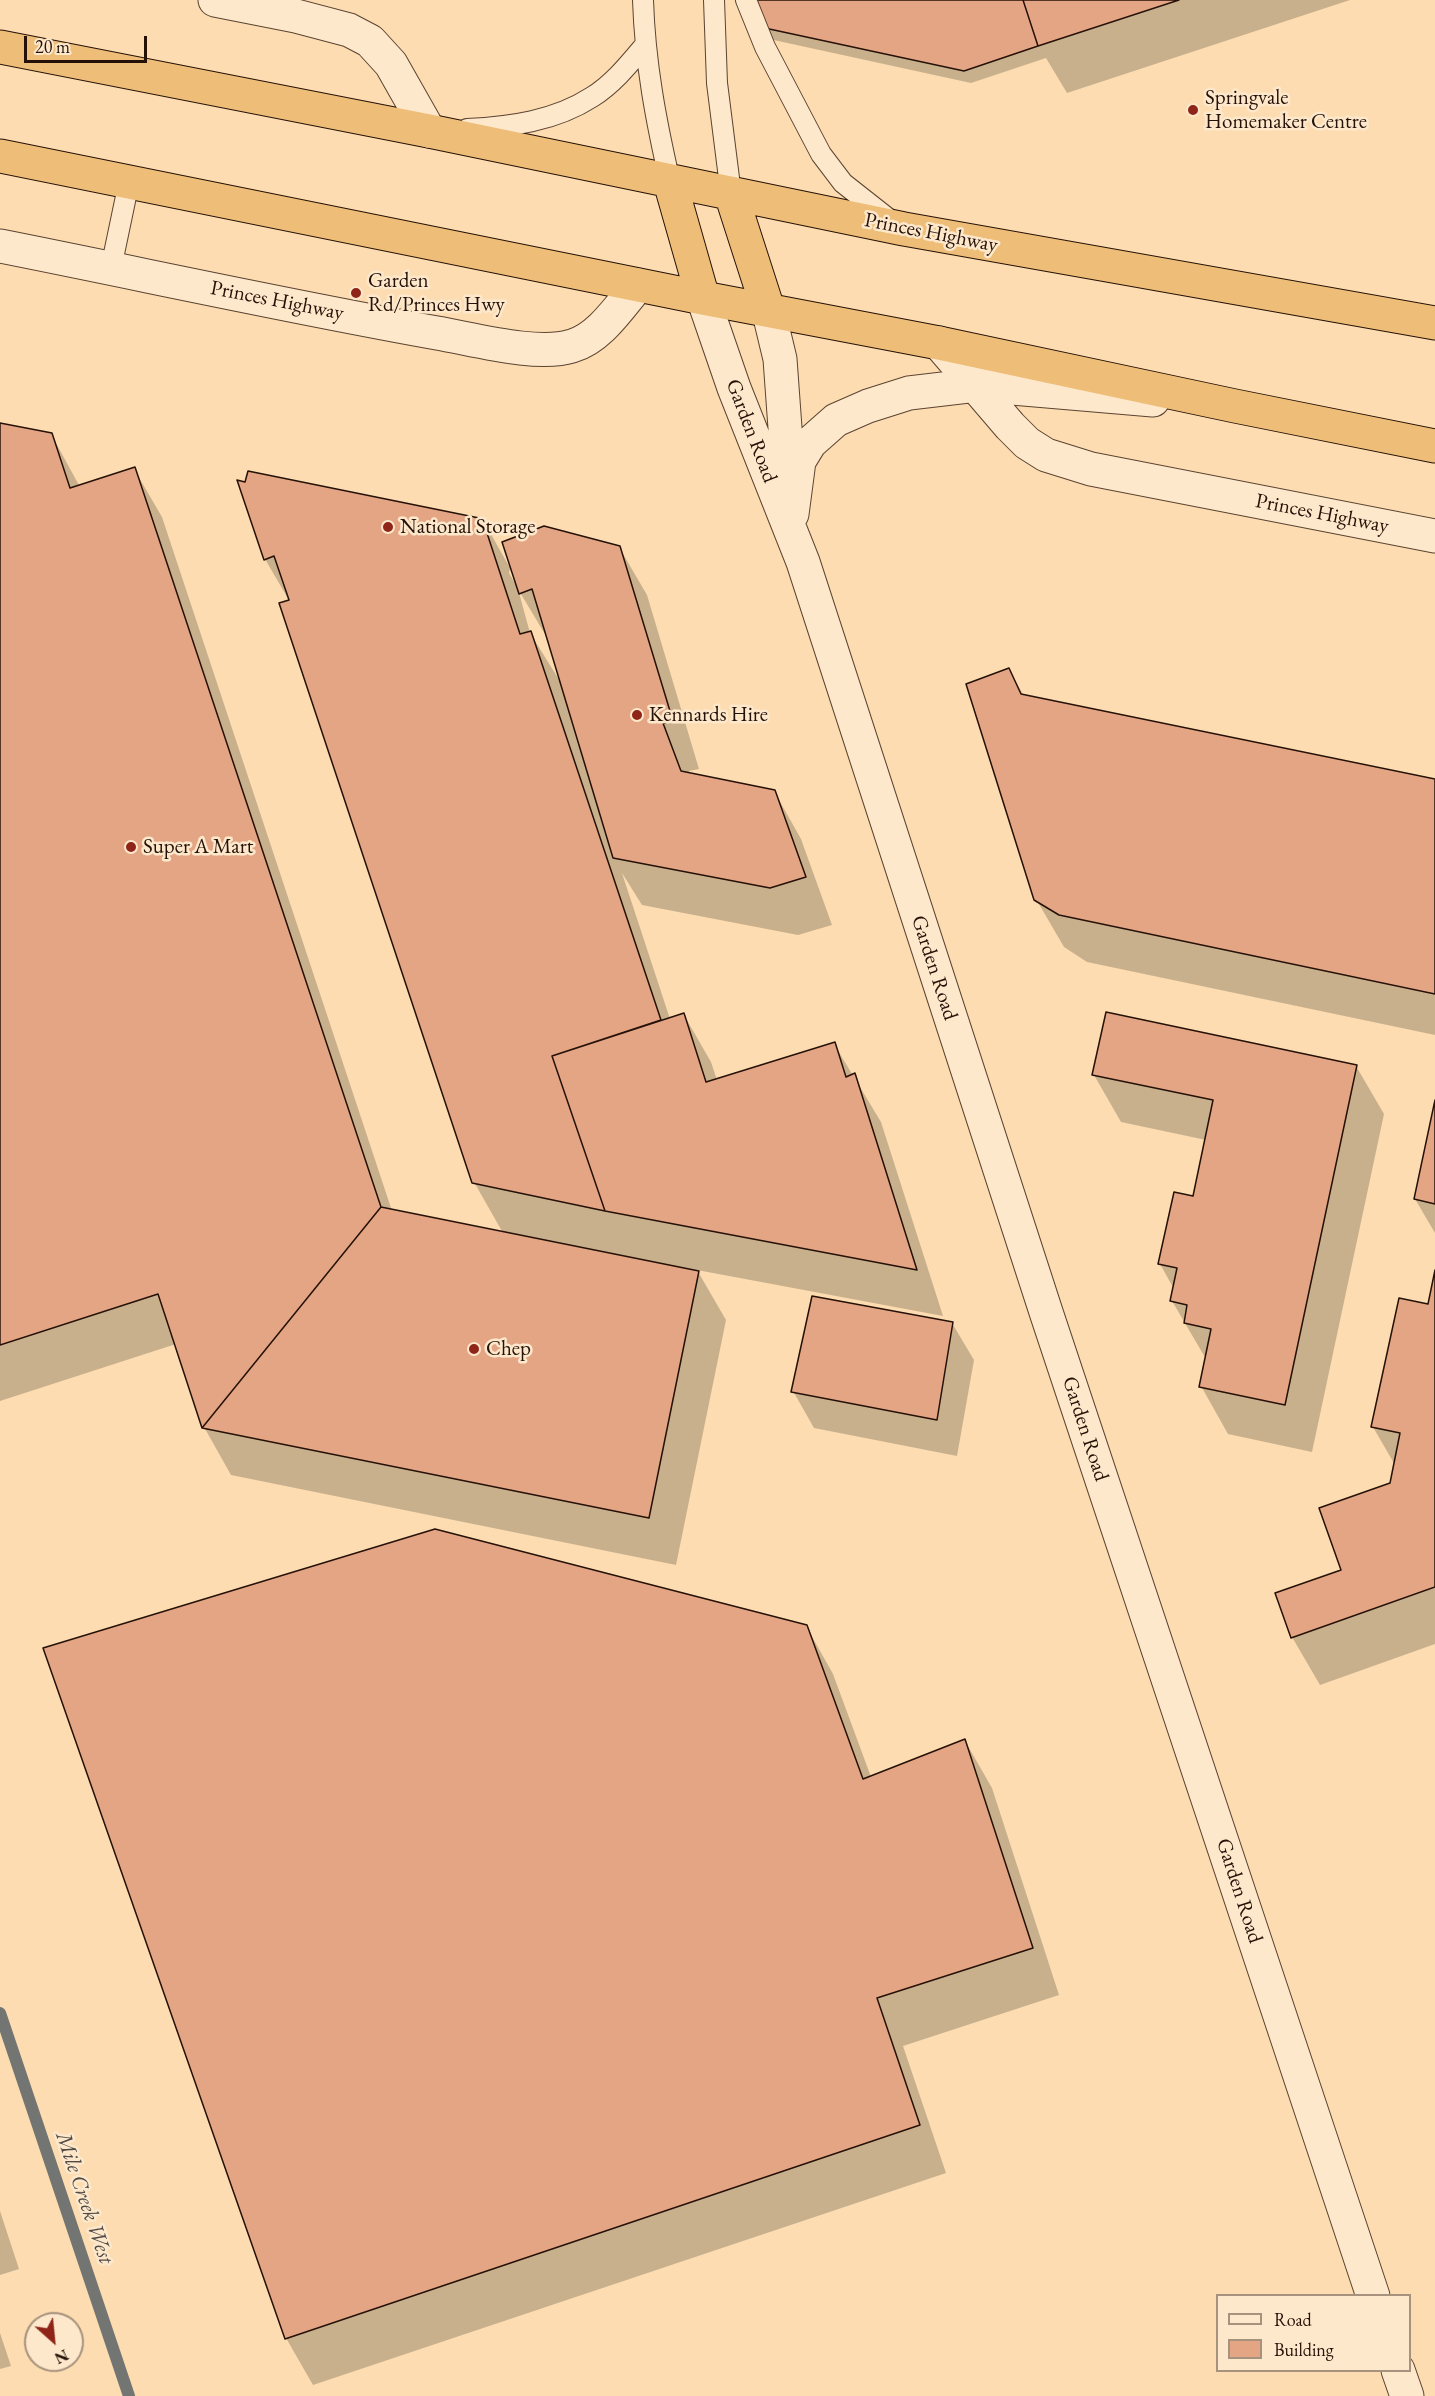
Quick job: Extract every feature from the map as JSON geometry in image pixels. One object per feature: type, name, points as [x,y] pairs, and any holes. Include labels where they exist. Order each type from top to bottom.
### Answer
[{"type":"highway","name":"Princes Highway","points":[[0,47],[429,131],[904,230],[1435,323]]},
{"type":"highway","points":[[0,156],[703,298],[939,343],[1435,446]]},
{"type":"highway","points":[[670,182],[703,298]]},
{"type":"highway","points":[[731,194],[768,309]]},
{"type":"street","points":[[215,0],[296,16],[349,30],[370,41],[391,64],[429,131]]},
{"type":"street","name":"Princes Highway","points":[[0,246],[410,328],[519,347],[546,349],[570,347],[592,336],[638,285]]},
{"type":"street","name":"Garden Road","points":[[703,298],[734,388],[803,562],[1046,1312],[1373,2294]]},
{"type":"street","name":"Garden Road","points":[[768,309],[780,359],[792,514],[803,562]]},
{"type":"street","name":"Princes Highway","points":[[939,343],[1010,426],[1046,455],[1090,469],[1435,536]]},
{"type":"street","points":[[792,514],[799,461],[810,443],[847,413],[909,393],[977,386],[1235,406]]},
{"type":"street","points":[[1399,2372],[1407,2396]]},
{"type":"lane","points":[[643,0],[645,45],[655,119],[670,182]]},
{"type":"lane","points":[[714,0],[717,83],[731,194]]},
{"type":"lane","points":[[746,0],[765,47],[821,154],[843,183],[904,230]]},
{"type":"lane","points":[[429,131],[483,129],[528,123],[565,111],[593,97],[621,73],[645,45]]},
{"type":"lane","points":[[111,268],[129,182]]},
{"type":"building","points":[[750,0],[1023,0],[1038,46],[964,71],[760,27]]},
{"type":"building","points":[[1023,0],[1179,0],[1038,46]]},
{"type":"building","name":"Super A Mart","points":[[0,423],[52,433],[70,488],[135,467],[381,1207],[202,1428],[158,1294],[0,1345]]},
{"type":"building","points":[[248,471],[484,519],[482,529],[486,530],[520,634],[531,631],[661,1020],[552,1056],[605,1211],[472,1183],[279,603],[289,600],[274,556],[264,560],[237,480],[245,482]]},
{"type":"building","points":[[544,526],[620,546],[673,721],[663,723],[681,771],[775,790],[806,877],[770,888],[613,858],[532,589],[519,594],[502,542]]},
{"type":"building","points":[[1009,668],[1021,694],[1435,779],[1435,994],[1059,915],[1034,900],[966,684]]},
{"type":"building","points":[[1106,1012],[1357,1065],[1285,1405],[1199,1387],[1211,1329],[1184,1323],[1187,1305],[1170,1301],[1177,1268],[1158,1264],[1174,1192],[1193,1196],[1213,1100],[1092,1075]]},
{"type":"building","points":[[684,1013],[706,1082],[835,1042],[846,1077],[855,1073],[917,1270],[605,1211],[552,1056]]},
{"type":"building","points":[[1435,1100],[1435,1204],[1414,1199]]},
{"type":"building","name":"Chep","points":[[381,1207],[699,1271],[649,1518],[202,1428]]},
{"type":"building","points":[[1435,1270],[1435,1587],[1291,1638],[1275,1593],[1341,1570],[1319,1508],[1390,1483],[1400,1433],[1371,1427],[1399,1298],[1428,1304]]},
{"type":"building","points":[[812,1296],[953,1322],[937,1420],[791,1392]]},
{"type":"building","points":[[435,1529],[807,1625],[863,1779],[965,1739],[1033,1948],[877,1998],[920,2125],[285,2339],[43,1648]]},
{"type":"waterway","name":"Mile Creek West","points":[[0,2013],[129,2396]]},
{"type":"place","name":"Springvale Homemaker Centre","points":[[1193,110]]},
{"type":"place","name":"Garden Rd/Princes Hwy","points":[[356,293]]},
{"type":"place","name":"National Storage","points":[[388,527]]},
{"type":"place","name":"Kennards Hire","points":[[637,715]]},
{"type":"place","name":"Super A Mart","points":[[131,847]]},
{"type":"place","name":"Chep","points":[[474,1349]]}]
